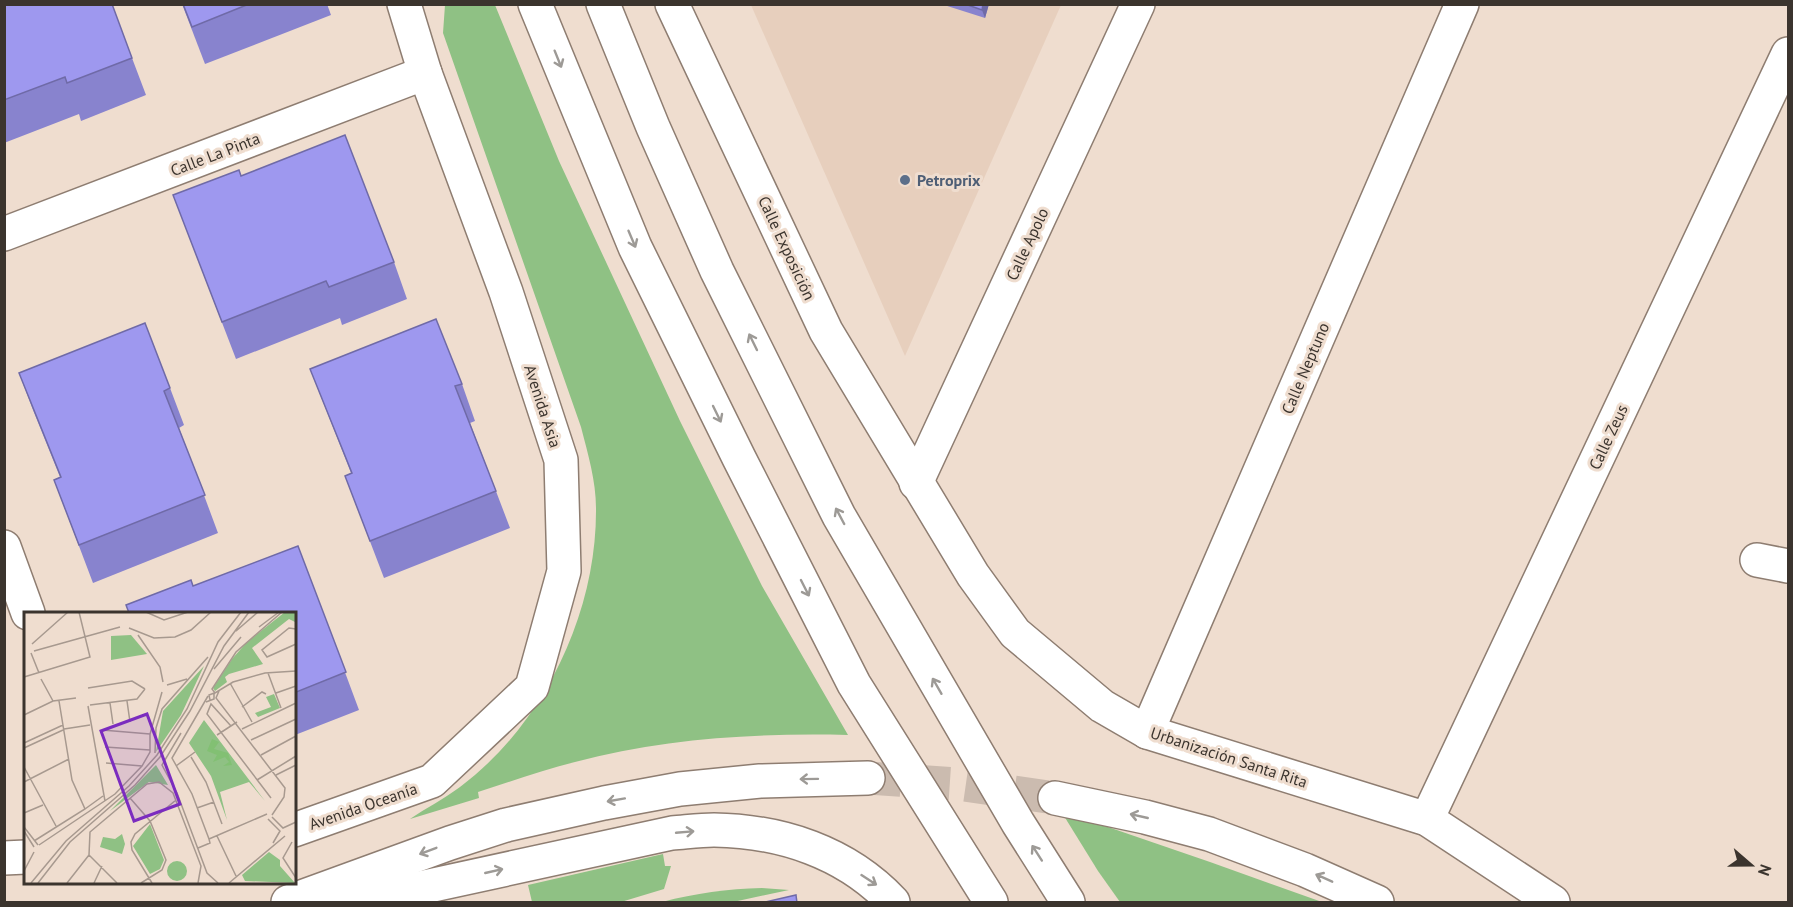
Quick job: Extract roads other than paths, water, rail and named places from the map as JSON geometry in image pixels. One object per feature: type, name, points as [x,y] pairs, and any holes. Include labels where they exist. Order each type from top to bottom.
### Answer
[{"type":"street","name":"Avenida Asia","points":[[404,4],[425,73],[506,292],[561,460],[564,571],[532,687],[432,781]]},
{"type":"street","points":[[535,4],[635,247],[770,520],[854,684],[991,903]]},
{"type":"street","points":[[603,4],[653,127],[717,271],[839,516],[1006,804],[1068,903]]},
{"type":"street","name":"Calle Exposición","points":[[672,4],[826,331],[916,483]]},
{"type":"street","name":"Calle Apolo","points":[[916,483],[1138,4]]},
{"type":"street","name":"Calle Neptuno","points":[[1147,732],[1462,4]]},
{"type":"street","name":"Calle Zeus","points":[[1426,819],[1788,54]]},
{"type":"street","name":"Calle La Pinta","points":[[4,234],[425,73]]},
{"type":"street","name":"Urbanización Santa Rita","points":[[916,483],[973,575],[1016,633],[1102,706],[1147,732],[1426,819],[1553,903]]},
{"type":"street","points":[[4,547],[28,612]]},
{"type":"street","points":[[288,903],[450,843],[506,825],[604,802],[680,789],[749,782],[868,778]]},
{"type":"street","name":"Avenida Oceanía","points":[[296,829],[432,781]]},
{"type":"street","points":[[1055,798],[1145,817],[1209,834],[1305,870],[1377,903]]},
{"type":"street","points":[[355,903],[672,833],[712,830],[762,833],[803,844],[843,864],[878,886],[893,903]]},
{"type":"street","points":[[4,858],[24,857]]},
{"type":"tunnel","points":[[868,778],[957,784],[1055,798]]},
{"type":"place","name":"Petroprix","points":[[905,180]]}]
